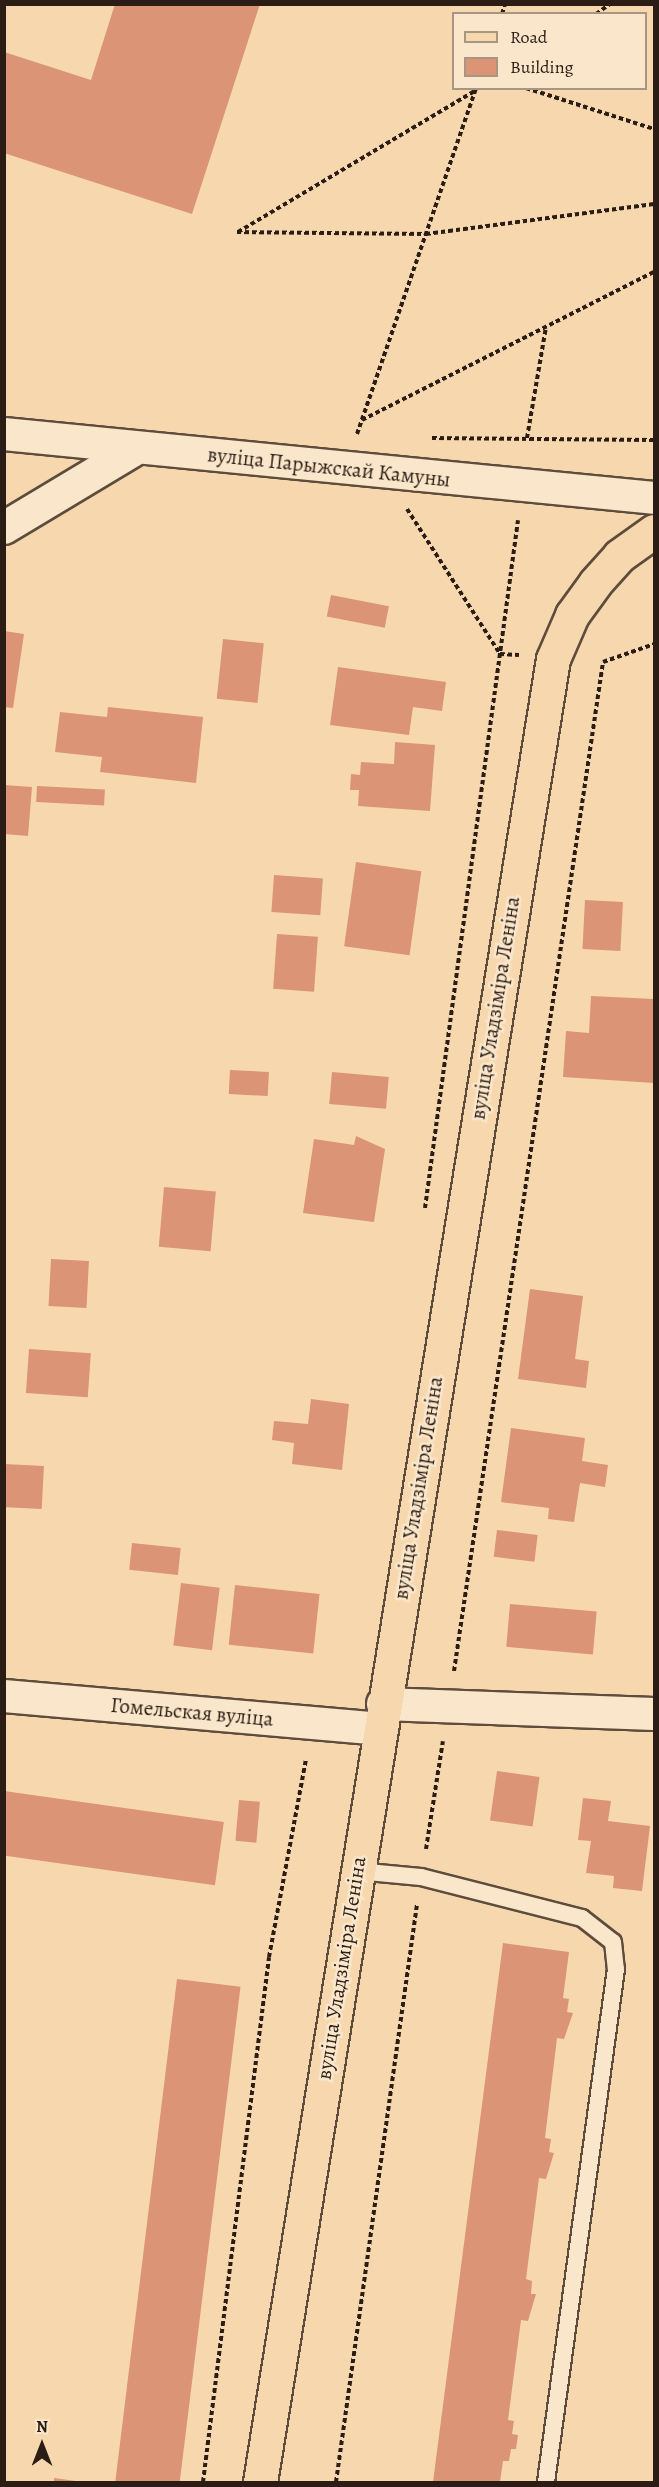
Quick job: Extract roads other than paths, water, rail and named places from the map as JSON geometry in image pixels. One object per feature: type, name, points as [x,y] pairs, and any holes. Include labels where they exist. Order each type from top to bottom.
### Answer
[{"type":"main road","name":"вуліца Уладзіміра Леніна","points":[[260,2482],[381,1716],[553,659],[572,615],[595,583],[619,556],[654,531]]},
{"type":"street","name":"вуліца Парыжскай Камуны","points":[[4,435],[654,498]]},
{"type":"street","points":[[4,528],[137,448]]},
{"type":"street","name":"Гомельская вуліца","points":[[4,1696],[312,1723],[449,1706],[654,1714]]},
{"type":"lane","points":[[357,1871],[421,1877],[582,1918],[605,1930],[616,1953],[546,2482]]}]
